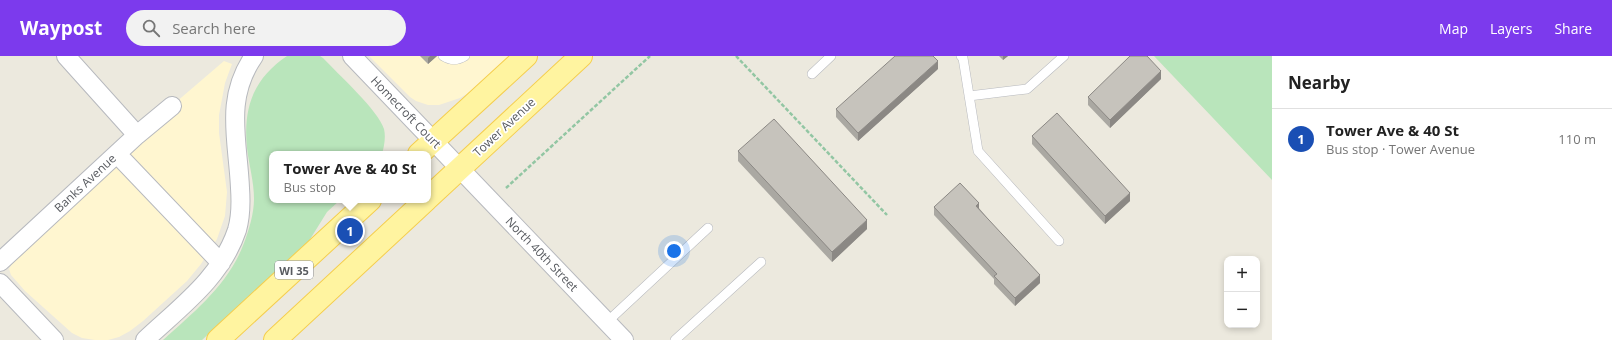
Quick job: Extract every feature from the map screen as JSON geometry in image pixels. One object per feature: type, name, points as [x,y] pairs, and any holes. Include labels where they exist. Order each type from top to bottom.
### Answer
[{"type":"main road","points":[[426,147],[526,56]]},
{"type":"main road","name":"Tower Avenue","points":[[431,195],[581,56]]},
{"type":"main road","name":"WI 35","points":[[218,340],[367,203]]},
{"type":"main road","name":"Tower Avenue","points":[[275,340],[423,203]]},
{"type":"street","points":[[66,56],[137,135]]},
{"type":"street","points":[[145,340],[208,282],[221,263],[237,230],[240,216],[240,176],[234,121],[235,103],[240,84],[254,56]]},
{"type":"street","name":"Homecroft Court","points":[[352,56],[426,147],[460,169]]},
{"type":"street","name":"Banks Avenue","points":[[0,262],[137,135],[172,106]]},
{"type":"street","points":[[117,154],[221,263]]},
{"type":"street","name":"North 40th Street","points":[[460,169],[624,340]]},
{"type":"street","points":[[0,283],[54,340]]},
{"type":"lane","points":[[443,56],[449,60],[458,60],[465,56]]},
{"type":"lane","points":[[812,74],[831,56]]},
{"type":"lane","points":[[961,56],[963,58],[978,151],[1059,241]]},
{"type":"lane","points":[[969,96],[1027,89],[1064,56]]},
{"type":"lane","points":[[607,322],[708,228]]},
{"type":"lane","points":[[675,340],[761,262]]},
{"type":"path","points":[[506,188],[650,56]]},
{"type":"path","points":[[736,56],[887,215]]},
{"type":"shaded area","points":[[369,56],[511,56],[470,92],[460,98],[439,105],[428,105],[416,101],[410,97]]},
{"type":"shaded area","points":[[224,61],[232,64],[225,83],[219,115],[219,133],[227,192],[225,216],[217,239],[201,264],[187,281],[130,331],[119,337],[108,340],[82,338],[72,333],[25,291],[11,275],[9,269],[12,264],[175,103]]},
{"type":"green space","points":[[287,56],[320,56],[323,58],[347,82],[381,121],[385,135],[383,151],[269,151],[269,203],[337,203],[327,212],[309,241],[202,340],[163,340],[210,296],[229,272],[244,243],[251,221],[254,199],[246,134],[249,107],[258,85],[275,65]]},
{"type":"green space","points":[[1154,56],[1272,56],[1272,180]]},
{"type":"building","points":[[895,56],[933,56],[938,61],[858,133],[836,109]]},
{"type":"building","points":[[1130,56],[1147,56],[1161,71],[1110,120],[1088,97]]},
{"type":"building","points":[[1057,113],[1130,193],[1105,216],[1032,136]]},
{"type":"building","points":[[774,119],[867,220],[832,252],[738,151]]},
{"type":"building","points":[[960,183],[979,203],[976,206],[1040,275],[1015,298],[994,276],[997,274],[934,207]]},
{"type":"place","name":"Tower Ave & 40 St","points":[[350,231]]}]
